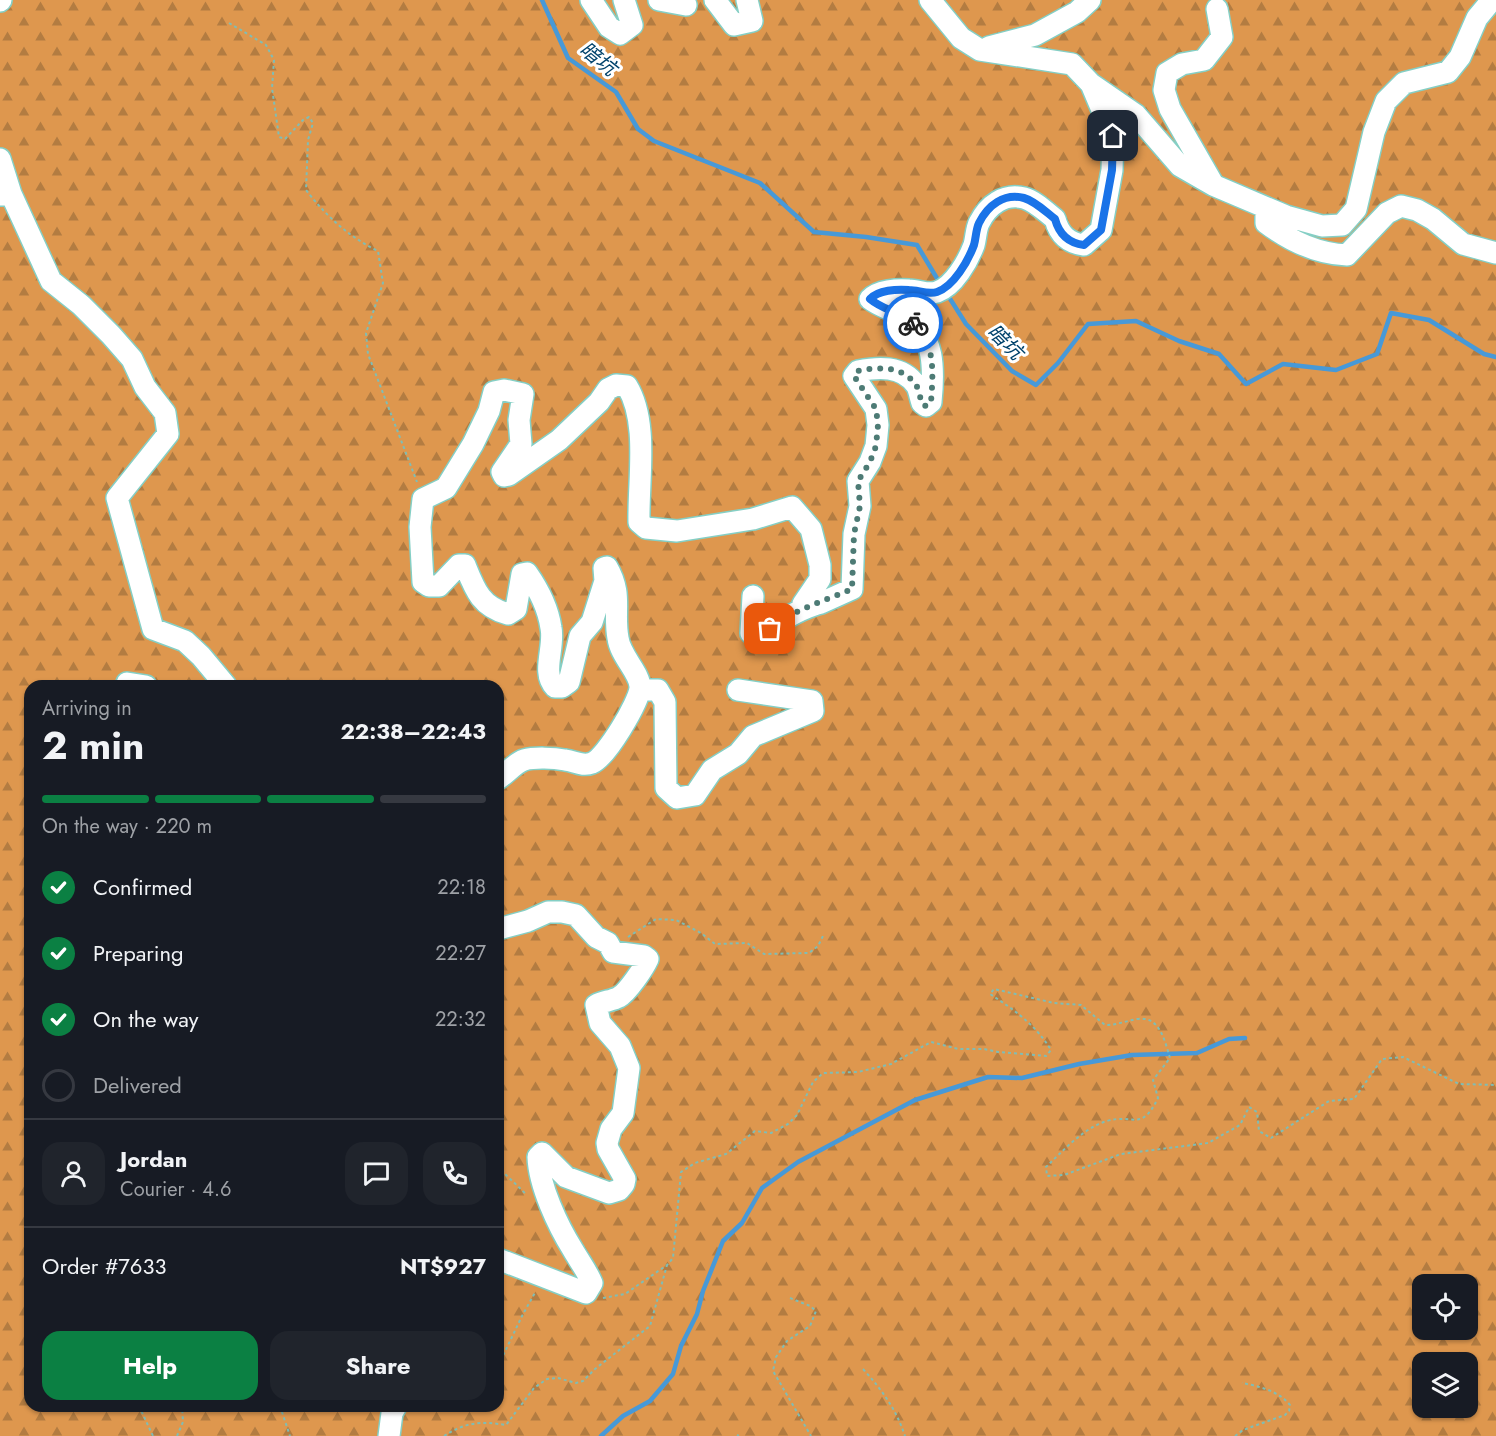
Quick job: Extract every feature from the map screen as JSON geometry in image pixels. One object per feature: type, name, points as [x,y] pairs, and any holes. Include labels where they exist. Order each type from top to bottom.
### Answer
[{"type":"street","points":[[591,0],[609,27],[620,34],[632,25],[624,0]]},
{"type":"street","points":[[659,0],[686,5],[684,0]]},
{"type":"street","points":[[715,0],[734,25],[752,21],[747,0]]},
{"type":"street","points":[[930,0],[961,38],[980,50],[1072,64],[1091,84],[1137,115],[1180,166],[1213,185],[1266,209],[1322,226],[1341,225],[1356,209],[1374,132],[1386,101],[1404,83],[1448,72],[1460,57],[1477,18],[1492,0]]},
{"type":"street","points":[[980,50],[1035,35],[1077,12],[1090,0]]},
{"type":"street","points":[[1213,185],[1170,109],[1164,90],[1167,73],[1182,64],[1204,60],[1222,37],[1215,3]]},
{"type":"street","points":[[753,596],[752,633],[760,638],[780,620],[852,589],[854,534],[860,506],[858,481],[870,462],[876,446],[878,425],[876,409],[854,376],[858,371],[878,367],[902,373],[917,386],[922,404],[926,406],[931,402],[933,380],[931,352],[926,340],[919,328],[906,317],[870,299],[874,294],[909,290],[925,293],[936,292],[950,283],[963,267],[974,246],[979,223],[998,200],[1012,197],[1026,199],[1055,219],[1058,230],[1073,244],[1084,245],[1101,230],[1112,170],[1113,136],[1091,84]]},
{"type":"street","points":[[0,159],[5,194],[51,281],[81,304],[132,359],[146,387],[165,413],[168,434],[117,498],[153,629],[185,641],[221,680]]},
{"type":"street","points":[[1266,209],[1266,223],[1284,236],[1330,254],[1347,255],[1387,213],[1401,206],[1417,210],[1433,219],[1463,244],[1496,253]]},
{"type":"street","points":[[504,774],[523,760],[566,760],[583,765],[601,758],[620,732],[640,690],[639,680],[625,658],[618,639],[618,596],[607,567],[604,568],[605,581],[592,622],[580,636],[569,682],[562,687],[555,687],[550,682],[548,672],[552,630],[545,604],[527,573],[522,574],[516,609],[508,614],[499,612],[481,599],[465,566],[459,566],[439,586],[429,586],[423,582],[420,527],[423,499],[447,488],[489,411],[494,392],[504,390],[523,394],[519,420],[521,444],[502,472],[504,476],[509,475],[559,440],[608,389],[616,385],[627,386],[633,396],[640,427],[639,522],[646,528],[677,531],[753,519],[792,507],[811,529],[820,566],[820,579],[803,603],[805,608],[821,603]]},
{"type":"street","points":[[640,690],[658,690],[665,702],[666,788],[677,798],[695,795],[712,770],[738,754],[753,736],[813,711],[812,701],[738,690]]},
{"type":"street","points":[[504,927],[528,921],[548,912],[576,915],[596,937],[608,943],[613,952],[644,956],[648,960],[645,967],[620,997],[604,1000],[596,1005],[600,1023],[620,1046],[629,1068],[623,1113],[611,1129],[607,1143],[625,1179],[624,1184],[619,1190],[609,1193],[566,1177],[542,1153],[538,1157],[538,1165],[553,1211],[592,1283],[586,1293],[504,1261]]},
{"type":"street","points":[[389,1436],[393,1412]]},
{"type":"path","points":[[229,23],[266,45],[274,60],[272,88],[279,137],[285,139],[303,120],[309,117],[313,123],[308,140],[306,190],[341,227],[362,243],[378,251],[382,283],[366,333],[368,354],[423,499]]},
{"type":"path","points":[[608,943],[629,936],[656,919],[676,920],[702,933],[715,944],[747,944],[764,954],[809,953],[818,946],[824,936]]},
{"type":"path","points":[[586,1293],[604,1298],[625,1294],[667,1265],[673,1258],[681,1172],[696,1163],[726,1154],[755,1131],[771,1133],[788,1124],[797,1114],[813,1082],[823,1073],[858,1072],[891,1064],[931,1042],[958,1049],[984,1049],[1046,1056],[1051,1050],[1046,1041],[1020,1014],[990,994],[994,988],[1054,1003],[1081,1005],[1105,1025],[1118,1025],[1140,1018],[1155,1023],[1162,1033],[1170,1058],[1154,1080],[1158,1098],[1152,1111],[1141,1120],[1107,1120],[1079,1137],[1046,1167],[1047,1176],[1064,1176],[1121,1154],[1208,1143],[1240,1125],[1249,1107],[1257,1112],[1259,1131],[1271,1138],[1329,1101],[1354,1099],[1382,1059],[1404,1058],[1459,1084],[1496,1085]]},
{"type":"path","points":[[444,1436],[458,1427],[483,1421],[506,1425],[534,1388],[547,1378],[558,1378],[576,1383],[583,1381],[650,1326],[667,1265]]},
{"type":"path","points":[[504,1354],[534,1293],[549,1279]]},
{"type":"path","points":[[790,1298],[816,1311],[810,1326],[787,1341],[776,1357],[773,1371],[811,1436]]},
{"type":"path","points":[[863,1369],[881,1389],[898,1414],[905,1436]]},
{"type":"path","points":[[1235,1436],[1243,1430],[1289,1412],[1290,1404],[1286,1399],[1257,1385],[1242,1383]]},
{"type":"path","points":[[142,1412],[153,1436]]},
{"type":"path","points":[[177,1436],[183,1422],[182,1412]]},
{"type":"path","points":[[282,1412],[290,1436]]},
{"type":"green space","points":[[0,0],[1496,0],[1496,1436],[0,1436]]},
{"type":"waterway","name":"暗坑","points":[[542,0],[568,58],[616,92],[638,129],[654,141],[760,183],[814,232],[917,245],[941,285]]},
{"type":"waterway","name":"暗坑","points":[[947,294],[966,324],[1012,371],[1036,385],[1058,363],[1088,324],[1136,321],[1179,341],[1219,354],[1246,384],[1283,364],[1336,370],[1377,354],[1391,313],[1429,320],[1484,354],[1496,357]]},
{"type":"waterway","points":[[601,1436],[623,1416],[650,1401],[673,1374],[681,1346],[697,1314],[703,1291],[723,1241],[742,1223],[762,1188],[798,1162],[915,1100],[988,1077],[1022,1078],[1079,1064],[1132,1055],[1197,1053],[1229,1039],[1245,1038]]},
{"type":"way so far","points":[[770,629],[780,620],[800,610],[852,589],[854,534],[860,506],[858,481],[870,462],[876,446],[878,425],[876,409],[854,376],[858,371],[878,367],[902,373],[917,386],[922,404],[926,406],[931,402],[933,380],[931,352],[919,328],[913,323]]},
{"type":"route","points":[[913,323],[906,317],[870,299],[874,294],[891,291],[936,292],[950,283],[963,267],[974,246],[979,223],[998,200],[1012,197],[1026,199],[1055,219],[1058,230],[1073,244],[1084,245],[1101,230],[1112,170],[1113,136]]}]
